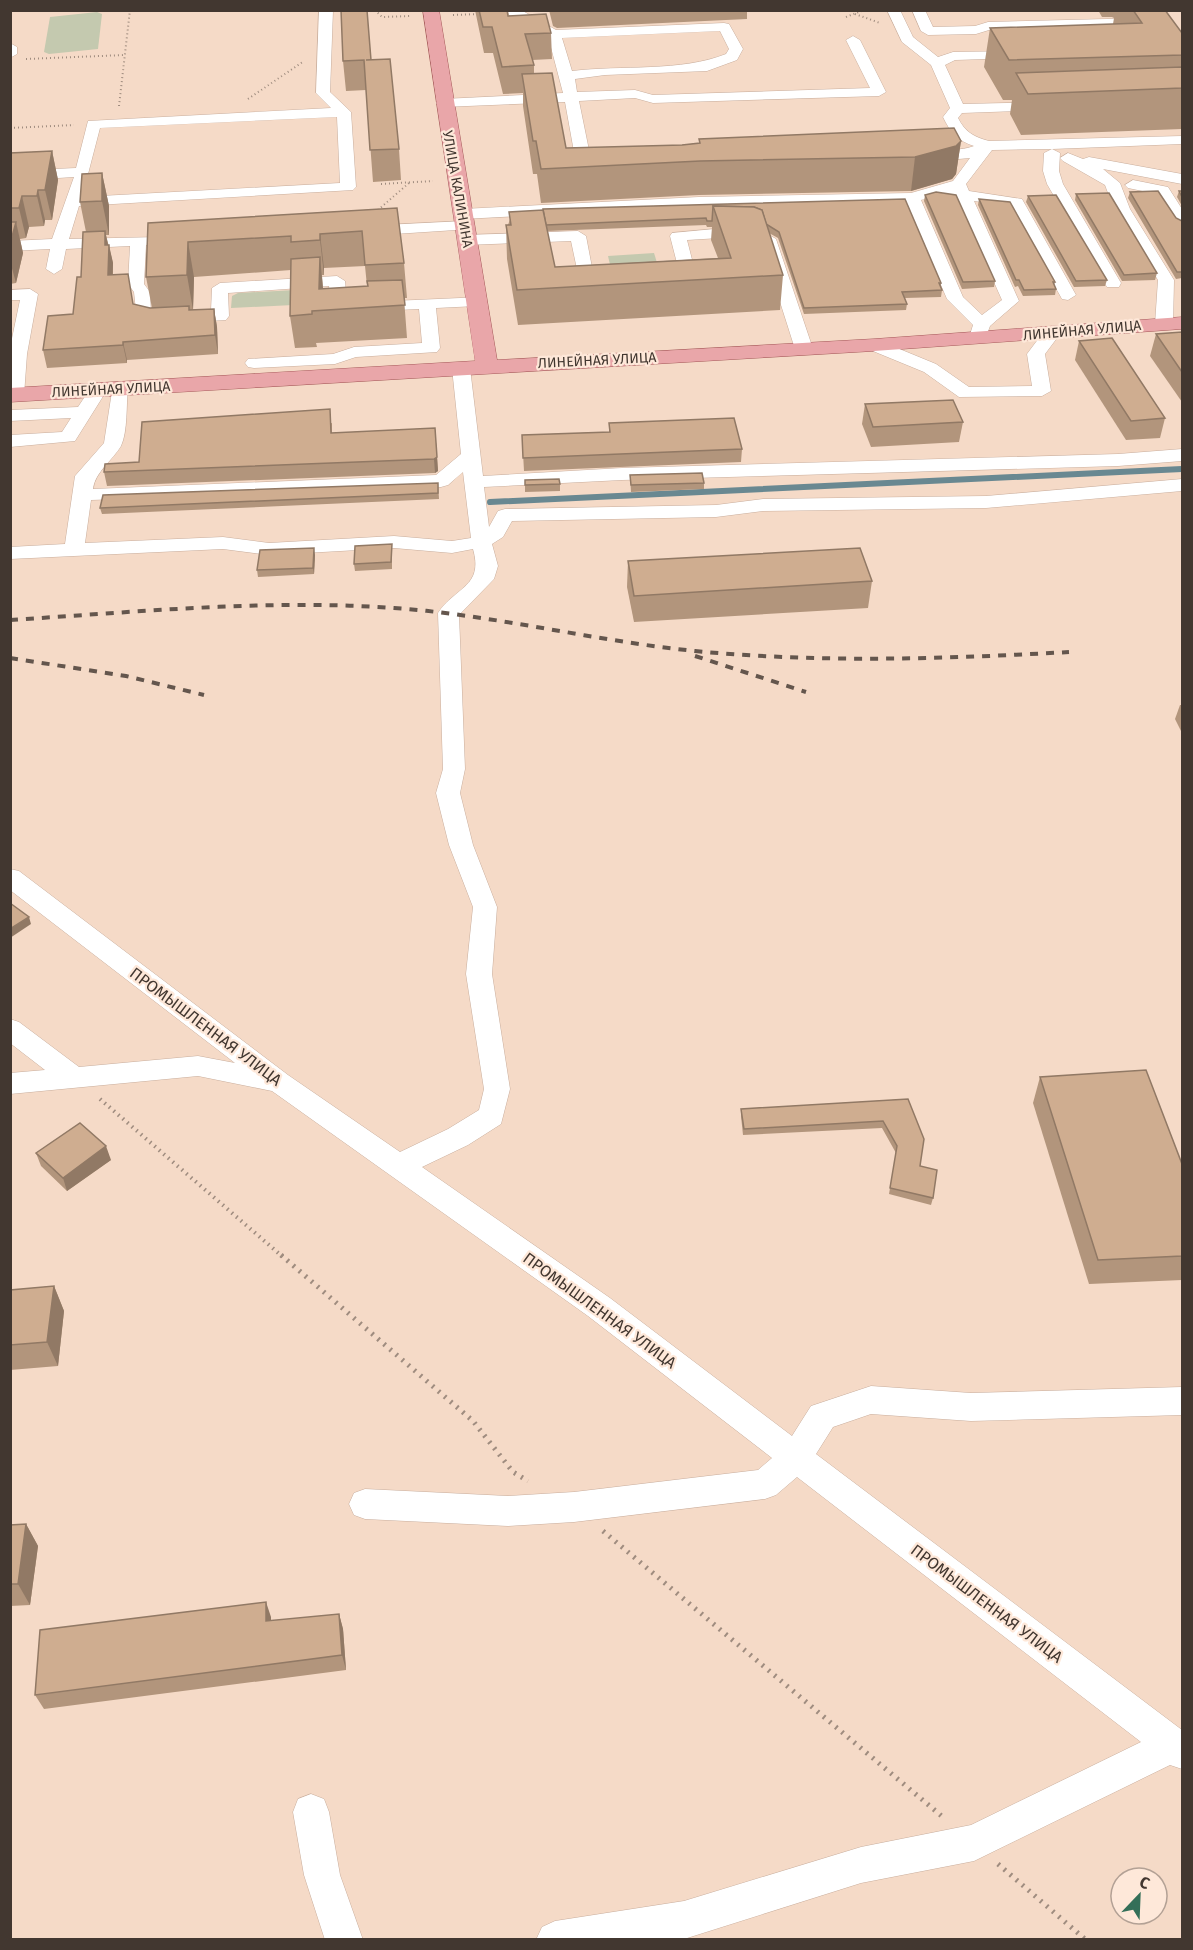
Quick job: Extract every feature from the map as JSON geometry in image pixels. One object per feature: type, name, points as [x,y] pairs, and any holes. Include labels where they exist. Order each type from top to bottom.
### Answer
[{"type":"main road","name":"УЛИЦА КАЛИНИНА","points":[[431,10],[443,103],[487,366]]},
{"type":"main road","name":"ЛИНЕЙНАЯ УЛИЦА","points":[[12,402],[108,389],[336,367],[461,368],[874,345],[980,331],[1051,333],[1173,323]]},
{"type":"street","points":[[72,202],[348,187],[344,112],[323,93],[326,10]]},
{"type":"street","points":[[893,10],[907,39],[937,63],[955,89],[958,109]]},
{"type":"street","points":[[918,10],[928,31],[976,30],[988,26],[1166,21]]},
{"type":"street","points":[[514,12],[554,34],[724,27],[736,49],[732,57],[707,67],[605,71],[567,76]]},
{"type":"street","points":[[554,34],[567,76],[586,174],[610,173]]},
{"type":"street","points":[[1088,36],[1154,34]]},
{"type":"street","points":[[443,103],[635,94],[653,99],[879,92],[853,40]]},
{"type":"street","points":[[10,47],[16,56]]},
{"type":"street","points":[[937,63],[953,56],[1031,53]]},
{"type":"street","points":[[1064,105],[958,109],[950,117],[956,131],[966,140],[988,146],[1173,136]]},
{"type":"street","points":[[54,269],[58,244],[83,172],[93,123],[344,112]]},
{"type":"street","points":[[1035,144],[1068,158],[1182,181]]},
{"type":"street","points":[[904,158],[963,156],[988,146]]},
{"type":"street","points":[[960,190],[988,146]]},
{"type":"street","points":[[1052,153],[1051,171],[1055,184],[1113,283]]},
{"type":"street","points":[[1068,158],[1097,172],[1112,183],[1162,190],[1182,181]]},
{"type":"street","points":[[10,176],[83,172]]},
{"type":"street","points":[[1112,183],[1122,209],[1166,280],[1173,323]]},
{"type":"street","points":[[912,198],[955,300],[980,331],[1011,301],[960,190]]},
{"type":"street","points":[[347,231],[465,227],[699,202],[912,198],[960,190],[1016,202],[1068,295]]},
{"type":"street","points":[[1162,190],[1182,220]]},
{"type":"street","points":[[465,227],[578,236],[587,284],[621,282]]},
{"type":"street","points":[[655,281],[689,279],[678,236],[742,233],[759,235],[768,239],[804,349]]},
{"type":"street","points":[[10,246],[173,240]]},
{"type":"street","points":[[138,241],[136,284],[142,292],[143,316],[153,319],[220,316],[220,288],[337,281],[339,309],[477,301]]},
{"type":"street","points":[[10,296],[30,294],[14,354],[12,402],[84,412]]},
{"type":"street","points":[[254,363],[336,367],[354,352],[431,348],[427,304]]},
{"type":"street","points":[[874,345],[930,368],[966,393],[1042,390],[1036,354],[1051,333]]},
{"type":"street","points":[[399,1166],[458,1137],[491,1116],[497,1089],[479,974],[485,907],[461,845],[448,793],[454,769],[448,613],[484,579],[488,566],[488,538],[473,482],[461,368]]},
{"type":"street","points":[[10,441],[68,437],[84,412],[108,389]]},
{"type":"street","points":[[74,548],[85,476],[102,460],[113,443],[108,389]]},
{"type":"street","points":[[473,482],[622,474],[1118,460],[1182,455]]},
{"type":"street","points":[[81,495],[441,480],[470,457]]},
{"type":"street","points":[[488,538],[505,514],[716,511],[763,505],[986,502],[1182,484]]},
{"type":"street","points":[[10,553],[74,548],[223,543],[269,549],[393,542],[452,547],[488,538],[670,524]]},
{"type":"street","name":"ПРОМЫШЛЕННАЯ УЛИЦА","points":[[10,877],[279,1082],[599,1307],[1178,1749]]},
{"type":"street","points":[[10,1029],[75,1078]]},
{"type":"street","points":[[10,1084],[198,1066],[279,1082]]},
{"type":"street","points":[[365,1504],[508,1511],[574,1507],[765,1484],[796,1457],[822,1416],[871,1400],[971,1407],[1182,1401]]},
{"type":"street","points":[[555,1940],[684,1920],[861,1866],[974,1843],[1178,1749]]},
{"type":"street","points":[[311,1812],[322,1875],[344,1940]]},
{"type":"path","points":[[120,106],[130,10]]},
{"type":"path","points":[[375,10],[382,18],[412,16]]},
{"type":"path","points":[[846,17],[864,10]]},
{"type":"path","points":[[855,14],[885,25]]},
{"type":"path","points":[[219,118],[325,48]]},
{"type":"path","points":[[16,56],[125,55]]},
{"type":"path","points":[[10,128],[93,123]]},
{"type":"path","points":[[381,184],[433,181]]},
{"type":"path","points":[[375,213],[409,183]]},
{"type":"path","points":[[75,1078],[473,1420],[513,1473],[533,1484]]},
{"type":"path","points":[[574,1507],[1086,1940]]},
{"type":"green space","points":[[97,12],[102,14],[98,49],[49,54],[44,52],[50,17]]},
{"type":"green space","points":[[654,253],[658,266],[611,269],[608,256]]},
{"type":"green space","points":[[314,289],[293,305],[231,308],[232,296],[238,293]]},
{"type":"building","points":[[341,10],[367,10],[371,60],[390,59],[399,149],[370,150],[364,60],[343,61]]},
{"type":"building","points":[[479,10],[507,10],[508,16],[546,14],[551,33],[525,34],[534,65],[502,67],[492,27],[483,27]]},
{"type":"building","points":[[1133,10],[1165,10],[1182,33],[1182,55],[1009,60],[990,28],[1142,23]]},
{"type":"building","points":[[1182,67],[1182,88],[1028,94],[1016,73]]},
{"type":"building","points":[[552,73],[566,148],[682,145],[700,143],[699,139],[954,128],[961,141],[956,146],[915,157],[700,161],[541,169],[536,141],[533,141],[522,74]]},
{"type":"building","points":[[52,151],[45,190],[38,190],[37,196],[22,196],[19,208],[10,208],[10,153]]},
{"type":"building","points":[[102,173],[102,201],[80,202],[82,174]]},
{"type":"building","points":[[1158,191],[1176,218],[1182,221],[1182,272],[1177,272],[1130,192]]},
{"type":"building","points":[[936,192],[956,195],[995,281],[963,282],[925,195]]},
{"type":"building","points":[[1109,193],[1157,273],[1124,275],[1076,194]]},
{"type":"building","points":[[1056,195],[1107,280],[1076,281],[1028,196]]},
{"type":"building","points":[[905,199],[942,290],[902,292],[907,304],[804,308],[779,232],[766,224],[762,210],[754,207],[713,206],[712,221],[707,221],[706,218],[546,225],[543,209]]},
{"type":"building","points":[[979,199],[1010,202],[1055,282],[1053,282],[1056,289],[1024,290],[1019,280],[1016,280]]},
{"type":"building","points":[[713,206],[754,207],[762,210],[783,275],[517,290],[506,225],[511,225],[509,212],[543,210],[555,267],[731,258]]},
{"type":"building","points":[[397,208],[404,263],[365,265],[362,231],[320,234],[320,240],[291,242],[291,236],[188,242],[187,275],[146,277],[148,223]]},
{"type":"building","points":[[10,222],[16,222],[10,244]]},
{"type":"building","points":[[105,231],[105,245],[109,245],[108,275],[128,274],[133,304],[150,308],[189,306],[189,310],[214,309],[215,335],[123,342],[123,345],[43,350],[48,316],[73,314],[77,277],[81,277],[83,232]]},
{"type":"building","points":[[320,257],[319,289],[368,286],[367,281],[402,280],[405,305],[312,311],[312,314],[290,316],[291,259]]},
{"type":"building","points":[[1182,332],[1182,372],[1156,334]]},
{"type":"building","points":[[1112,338],[1165,418],[1131,421],[1079,341]]},
{"type":"building","points":[[953,400],[963,422],[873,427],[865,404]]},
{"type":"building","points":[[330,409],[331,433],[435,428],[437,457],[434,459],[104,472],[105,464],[139,462],[142,422]]},
{"type":"building","points":[[734,418],[742,449],[523,458],[522,435],[610,432],[609,423]]},
{"type":"building","points":[[702,473],[704,483],[631,485],[630,475]]},
{"type":"building","points":[[559,479],[560,484],[525,485],[525,480]]},
{"type":"building","points":[[438,483],[438,493],[100,508],[103,495]]},
{"type":"building","points":[[392,544],[391,562],[354,564],[355,546]]},
{"type":"building","points":[[314,548],[313,568],[257,570],[260,550]]},
{"type":"building","points":[[860,548],[872,581],[634,596],[628,561]]},
{"type":"building","points":[[10,903],[29,917],[10,929]]},
{"type":"building","points":[[1146,1070],[1182,1164],[1182,1256],[1098,1260],[1040,1077]]},
{"type":"building","points":[[908,1099],[924,1139],[920,1166],[937,1170],[933,1198],[890,1188],[897,1146],[883,1121],[744,1129],[741,1109]]},
{"type":"building","points":[[80,1123],[106,1146],[63,1178],[36,1153]]},
{"type":"building","points":[[54,1286],[47,1342],[10,1345],[10,1290]]},
{"type":"building","points":[[26,1524],[18,1584],[10,1584],[10,1525]]},
{"type":"building","points":[[266,1602],[266,1621],[339,1614],[342,1655],[35,1695],[40,1630]]},
{"type":"waterway","points":[[490,502],[1182,469]]},
{"type":"railway","points":[[10,620],[202,608],[346,606],[432,611],[657,647],[742,655],[882,659],[1069,652]]},
{"type":"railway","points":[[695,656],[806,692]]},
{"type":"railway","points":[[10,658],[126,676],[204,695]]}]
